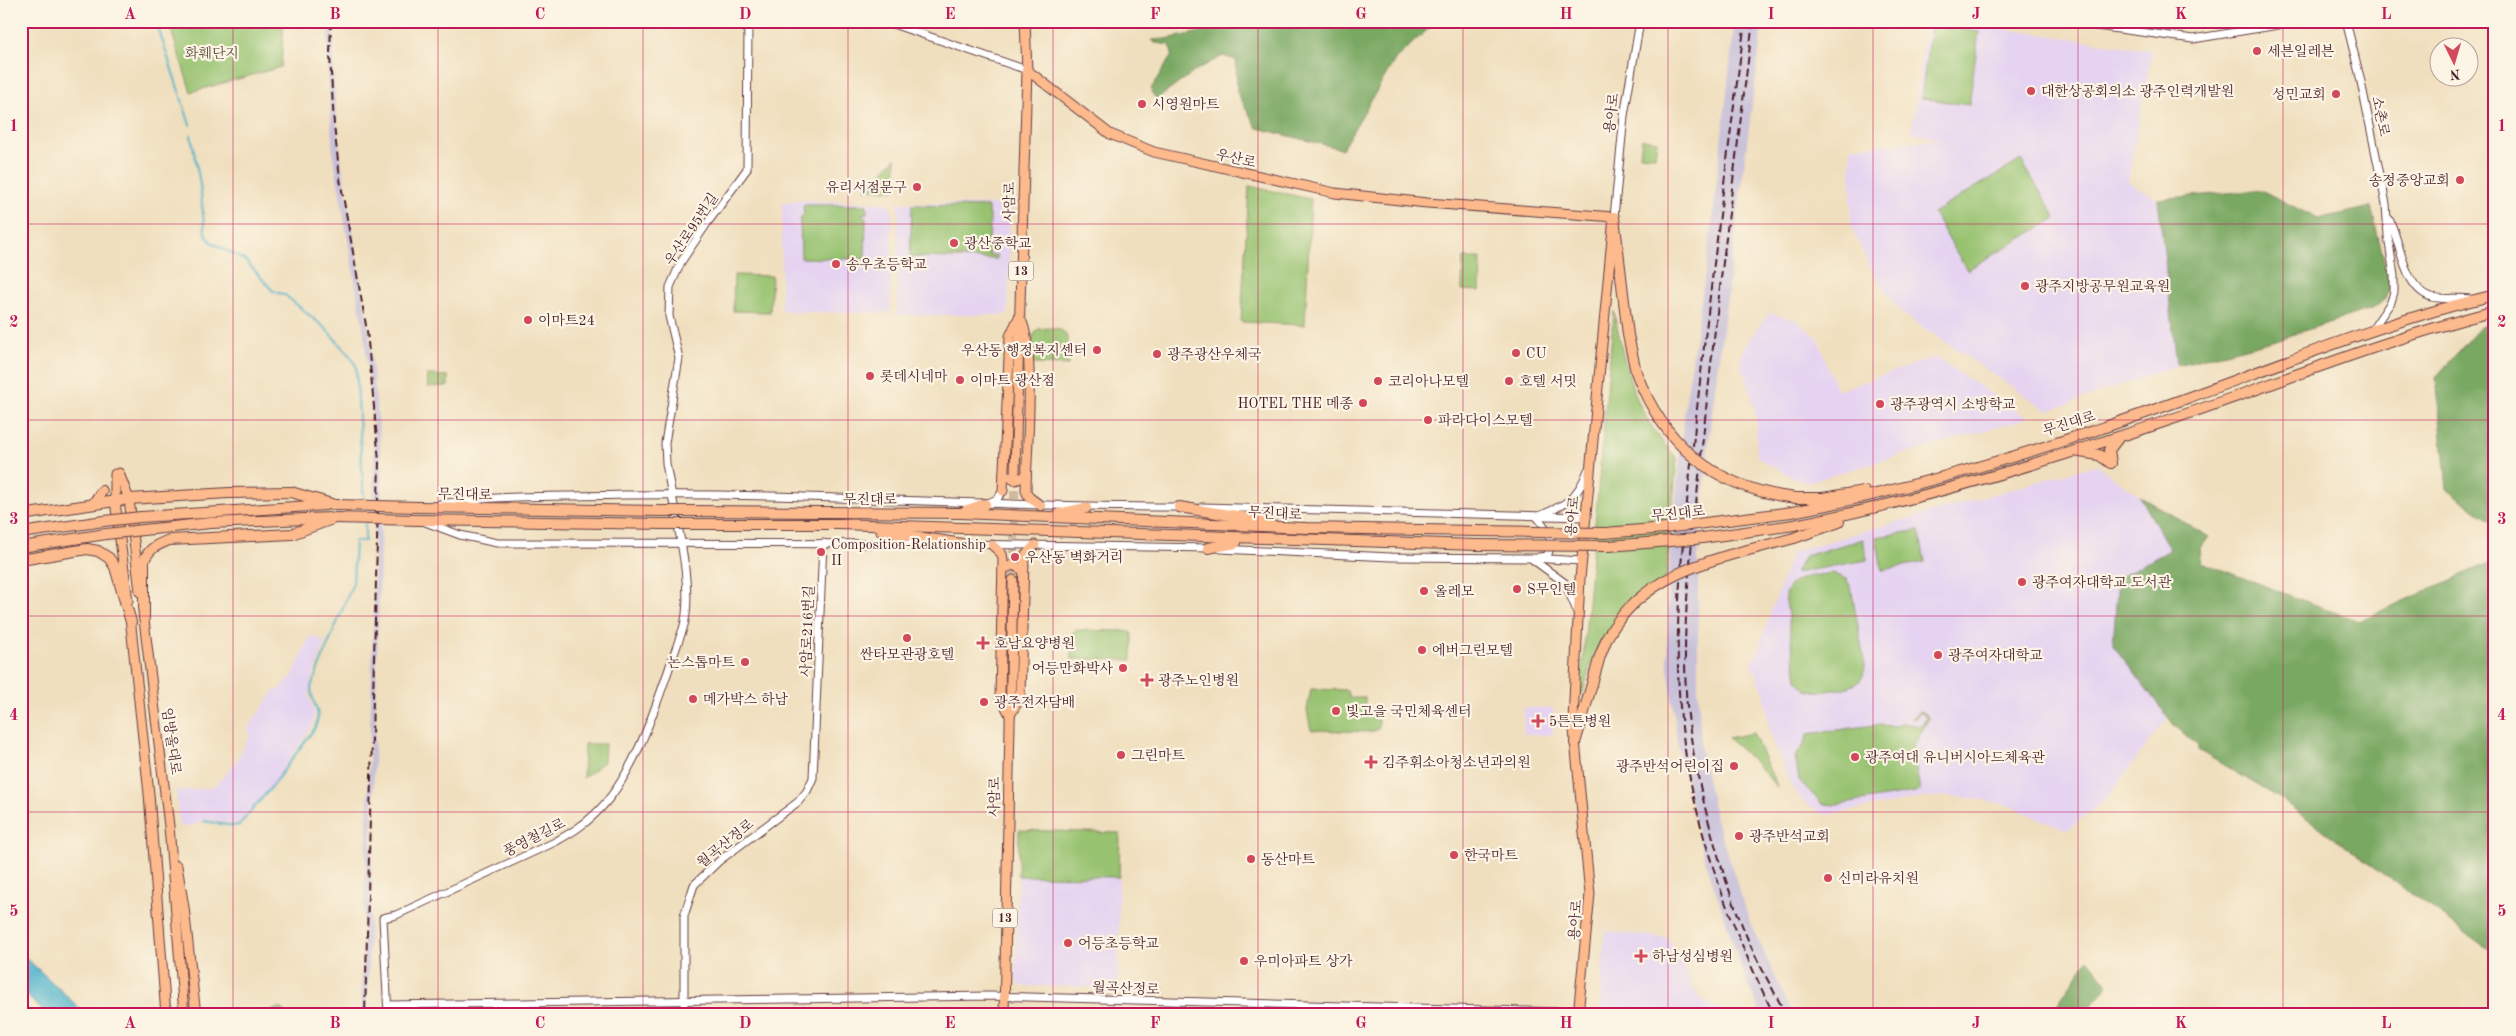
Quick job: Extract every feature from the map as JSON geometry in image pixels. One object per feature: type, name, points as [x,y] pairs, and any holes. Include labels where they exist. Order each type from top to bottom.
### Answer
[{"type":"highway","points":[[1614,217],[1628,335],[1636,372],[1644,392],[1665,427],[1685,451],[1719,476],[1774,496],[1822,498],[1912,485]]},
{"type":"highway","name":"무진대로","points":[[21,534],[141,516],[335,505],[660,511],[960,513],[1306,528],[1478,531],[1615,532],[1665,528],[1792,512],[1847,502],[1912,485],[2126,420],[2372,330],[2495,295]]},
{"type":"highway","name":"무진대로","points":[[21,547],[106,534],[211,523],[335,518],[662,524],[838,524],[1258,539],[1567,547],[1625,545],[1720,536],[1794,525],[1871,510],[2119,437],[2376,346],[2448,323],[2495,311]]},
{"type":"highway","points":[[2072,451],[2099,456],[2111,463],[2109,450],[2119,437]]},
{"type":"highway","points":[[93,504],[102,491]]},
{"type":"highway","points":[[21,514],[129,499],[291,492],[335,505]]},
{"type":"highway","points":[[960,513],[985,504]]},
{"type":"highway","points":[[1179,507],[1306,528]]},
{"type":"highway","points":[[1046,517],[1086,508]]},
{"type":"highway","points":[[1575,742],[1607,638],[1629,606],[1646,591],[1668,577],[1696,565],[1794,538],[1871,510]]},
{"type":"highway","points":[[144,617],[144,561],[148,552],[157,545],[169,540],[292,534],[335,518]]},
{"type":"highway","points":[[838,524],[962,544]]},
{"type":"highway","points":[[1208,548],[1258,539]]},
{"type":"highway","points":[[21,560],[87,549],[98,551],[109,558],[115,567],[130,622]]},
{"type":"main road","name":"사암로","points":[[1015,473],[1027,70],[1025,21]]},
{"type":"main road","name":"우산로","points":[[1027,70],[1110,134],[1154,152],[1335,193],[1386,199],[1614,217]]},
{"type":"main road","name":"용아로","points":[[1578,1015],[1590,894],[1573,720],[1582,562],[1614,217]]},
{"type":"main road","points":[[1003,491],[1010,336],[1019,317],[1025,323],[1029,352],[1026,494],[1040,506]]},
{"type":"main road","name":"임방울대로","points":[[166,1015],[149,794],[115,501],[117,474],[129,499],[144,617],[169,826],[184,1015]]},
{"type":"main road","points":[[1004,474],[1015,480],[1026,476]]},
{"type":"main road","points":[[992,545],[1002,554],[1000,696],[1010,715]]},
{"type":"main road","points":[[1010,715],[1020,698],[1023,570],[1025,556],[1035,545]]},
{"type":"main road","points":[[1003,569],[1013,565],[1023,570]]},
{"type":"main road","name":"사암로","points":[[1004,1015],[1013,580]]},
{"type":"main road","points":[[169,826],[184,907],[196,1015]]},
{"type":"street","name":"우산로95번길","points":[[680,544],[666,463],[666,444],[679,358],[669,316],[670,287],[681,262],[747,169],[748,21]]},
{"type":"street","name":"우산로","points":[[884,21],[1027,70]]},
{"type":"street","name":"용아로","points":[[1614,217],[1624,116],[1640,21]]},
{"type":"street","points":[[2059,21],[2193,39],[2303,21]]},
{"type":"street","name":"소촌로","points":[[2346,21],[2360,77],[2388,216]]},
{"type":"street","points":[[2388,216],[2397,234],[2405,268],[2411,282],[2419,290],[2430,296],[2473,300]]},
{"type":"street","points":[[2372,330],[2391,302],[2394,292],[2388,236],[2388,216]]},
{"type":"street","points":[[1532,558],[1547,556],[1551,549],[1551,540],[1546,528],[1538,517],[1559,508],[1576,496],[1583,484],[1590,464]]},
{"type":"street","points":[[985,504],[997,499],[1003,491]]},
{"type":"street","name":"무진대로","points":[[420,507],[497,498],[671,494],[1086,508],[1179,507],[1587,517]]},
{"type":"street","points":[[420,520],[460,535],[497,543],[680,544],[823,542],[1208,548],[1391,557],[1532,558],[1582,562]]},
{"type":"street","name":"사암로216번길","points":[[817,721],[823,542]]},
{"type":"street","name":"풍영철길로","points":[[388,1015],[383,918],[396,915],[555,842],[580,828],[595,814],[624,776],[651,717],[687,615],[687,589],[680,544]]},
{"type":"street","points":[[1532,558],[1565,583],[1578,615]]},
{"type":"street","name":"월곡산정로","points":[[684,1001],[684,916],[694,885],[719,862],[791,808],[807,791],[814,772],[817,721]]},
{"type":"street","name":"월곡산정로","points":[[388,1005],[836,997],[1004,997],[1480,1008],[1560,1012],[1567,1015]]},
{"type":"street","points":[[684,1001],[684,1015]]},
{"type":"shaded area","points":[[328,21],[334,21],[333,76],[340,152],[369,332],[379,429],[382,481],[367,1015],[361,1015],[374,607],[374,430],[364,333],[333,154],[328,76]]},
{"type":"shaded area","points":[[1735,21],[1763,21],[1710,427],[1698,557],[1698,687],[1701,750],[1715,816],[1751,925],[1793,1015],[1762,1015],[1745,978],[1703,854],[1678,747],[1667,658],[1670,557],[1685,407],[1710,241]]},
{"type":"shaded area","name":"광주지방공무원교육원","points":[[1926,21],[1947,21],[2152,50],[2128,182],[2158,199],[2177,365],[2048,411],[1906,316],[1895,305],[1871,268],[1854,234],[1851,219],[1851,147],[1940,140],[1912,132]]},
{"type":"shaded area","name":"송우초등학교","points":[[796,200],[886,203],[892,209],[890,313],[791,312],[781,309],[782,203]]},
{"type":"shaded area","name":"광산중학교","points":[[898,203],[1008,205],[1010,209],[1008,313],[1005,315],[897,315]]},
{"type":"shaded area","name":"광주광역시 소방학교","points":[[1770,313],[1796,320],[1817,337],[1837,391],[1935,357],[2028,418],[1805,483],[1757,458],[1756,417],[1749,386],[1741,366],[1742,353],[1754,332]]},
{"type":"shaded area","name":"광주여자대학교","points":[[2096,465],[2140,496],[2170,550],[2118,578],[2113,645],[2168,717],[2107,798],[2067,830],[2004,804],[1971,798],[1946,796],[1922,798],[1831,814],[1822,814],[1803,801],[1791,786],[1770,733],[1764,692],[1752,666],[1792,552]]},
{"type":"shaded area","points":[[310,635],[325,642],[310,684],[309,697],[315,714],[312,726],[269,789],[239,822],[234,824],[205,819],[197,824],[180,827],[176,791],[210,788],[218,783],[236,762],[251,733],[247,729],[275,690],[278,691],[293,675]]},
{"type":"shaded area","name":"5튼튼병원","points":[[1524,708],[1553,708],[1553,735],[1523,734]]},
{"type":"shaded area","name":"어등초등학교","points":[[1018,876],[1119,877],[1118,987],[1021,986],[1016,980]]},
{"type":"shaded area","name":"하남성심병원","points":[[1605,931],[1668,938],[1688,974],[1690,983],[1700,998],[1727,1015],[1604,1014],[1600,1005]]},
{"type":"shaded area","points":[[679,1010],[679,1015],[567,1015],[569,1013]]},
{"type":"shaded area","points":[[449,1011],[552,1012],[558,1015],[450,1015]]},
{"type":"green space","name":"화훼단지","points":[[168,21],[284,21],[281,67],[191,92]]},
{"type":"green space","points":[[1214,21],[1435,21],[1435,23],[1396,58],[1342,149],[1257,128],[1237,92],[1236,60],[1223,56],[1198,69],[1156,100],[1151,89],[1172,55],[1170,45],[1155,43],[1151,40],[1201,32]]},
{"type":"green space","points":[[1931,25],[1979,32],[1969,105],[1921,98]]},
{"type":"green space","points":[[1642,139],[1657,141],[1655,156],[1640,155]]},
{"type":"green space","points":[[896,158],[895,190],[865,189]]},
{"type":"green space","points":[[2021,160],[2056,218],[1967,270],[1933,213]]},
{"type":"green space","points":[[1249,186],[1311,199],[1305,325],[1241,322]]},
{"type":"green space","points":[[2261,190],[2318,219],[2371,207],[2390,285],[2388,294],[2371,309],[2273,341],[2177,365],[2158,199]]},
{"type":"green space","points":[[803,205],[867,205],[867,213],[862,214],[866,218],[865,259],[801,258],[800,218],[804,214]]},
{"type":"green space","points":[[912,205],[988,207],[988,214],[990,215],[989,255],[997,255],[997,259],[910,257]]},
{"type":"green space","points":[[1463,258],[1481,258],[1480,291],[1462,290]]},
{"type":"green space","points":[[734,275],[772,276],[770,312],[733,311]]},
{"type":"green space","points":[[1614,311],[1627,371],[1641,408],[1662,442],[1677,458],[1666,579],[1639,601],[1603,641],[1593,659],[1583,693],[1580,693]]},
{"type":"green space","points":[[2495,322],[2495,525],[2447,489],[2436,377],[2482,325]]},
{"type":"green space","points":[[1038,329],[1057,329],[1066,335],[1068,340],[1068,365],[1031,364],[1033,336]]},
{"type":"green space","points":[[427,375],[448,376],[448,386],[428,387]]},
{"type":"green space","points":[[2140,496],[2209,537],[2200,549],[2201,562],[2358,621],[2491,562],[2495,525],[2495,954],[2276,796],[2198,750],[2198,746],[2174,725],[2113,645],[2118,578],[2170,550]]},
{"type":"green space","points":[[1919,530],[1925,562],[1882,570],[1876,537]]},
{"type":"green space","points":[[1863,539],[1867,560],[1795,573],[1805,556]]},
{"type":"green space","points":[[1833,573],[1846,579],[1851,587],[1865,666],[1861,680],[1853,685],[1833,690],[1811,691],[1804,688],[1797,679],[1785,594],[1793,583],[1799,580]]},
{"type":"green space","points":[[1076,630],[1129,631],[1132,634],[1132,660],[1071,659],[1071,634]]},
{"type":"green space","name":"빛고을 국민체육센터","points":[[1311,689],[1345,690],[1349,693],[1349,697],[1365,697],[1365,718],[1367,711],[1372,710],[1373,716],[1379,721],[1378,729],[1371,732],[1311,730],[1307,710]]},
{"type":"green space","name":"광주여대 유니버시아드체육관","points":[[1920,711],[1925,713],[1929,718],[1913,747],[1920,791],[1837,805],[1822,804],[1799,780],[1795,755],[1803,747],[1808,734],[1875,725],[1896,726],[1901,723],[1920,726],[1926,719],[1924,714],[1920,713],[1914,719],[1912,718]]},
{"type":"green space","points":[[1753,733],[1777,787],[1753,760],[1728,738]]},
{"type":"green space","points":[[584,744],[605,744],[604,762],[583,778]]},
{"type":"green space","points":[[1019,830],[1120,833],[1119,877],[1018,876]]},
{"type":"green space","points":[[2088,959],[2108,984],[2095,1002],[2085,1011],[2072,1014],[2050,1015]]},
{"type":"green space","points":[[280,1008],[285,1012],[285,1015],[251,1015]]},
{"type":"green space","points":[[449,1011],[450,1015],[399,1015],[400,1013]]},
{"type":"green space","points":[[1197,1013],[1262,1013],[1197,1015]]},
{"type":"water","points":[[21,953],[87,1015],[47,1015],[21,990]]},
{"type":"waterway","points":[[156,21],[190,125]]},
{"type":"waterway","points":[[191,135],[200,184],[205,233],[211,242],[246,261],[273,291],[285,295],[325,328],[351,357],[356,366],[364,501]]},
{"type":"waterway","points":[[204,821],[233,826],[239,825],[269,790],[315,728],[318,716],[311,687],[353,583],[355,541],[365,541],[365,523]]},
{"type":"tunnel","points":[[1013,580],[1015,473]]},
{"type":"railway","points":[[331,21],[330,55],[334,125],[340,179],[367,331],[379,461],[365,1015]]},
{"type":"railway","points":[[1745,21],[1712,280],[1686,514],[1679,593],[1678,672],[1685,750],[1699,819],[1719,886],[1745,951],[1774,1015]]},
{"type":"railway","points":[[1753,21],[1713,348],[1691,550],[1686,612],[1685,675],[1690,734],[1702,795],[1718,857],[1749,942],[1786,1015]]},
{"type":"place","name":"세븐일레븐","points":[[2257,51]]},
{"type":"place","name":"대한상공회의소 광주인력개발원","points":[[2031,91]]},
{"type":"place","name":"성민교회","points":[[2336,94]]},
{"type":"place","name":"시영원마트","points":[[1142,104]]},
{"type":"place","name":"송정중앙교회","points":[[2460,180]]},
{"type":"place","name":"유리서점문구","points":[[917,187]]},
{"type":"place","name":"광산중학교","points":[[954,243]]},
{"type":"place","name":"송우초등학교","points":[[836,264]]},
{"type":"place","name":"광주지방공무원교육원","points":[[2025,286]]},
{"type":"place","name":"이마트24","points":[[528,320]]},
{"type":"place","name":"우산동 행정복지센터","points":[[1097,350]]},
{"type":"place","name":"CU","points":[[1516,353]]},
{"type":"place","name":"광주광산우체국","points":[[1157,354]]},
{"type":"place","name":"롯데시네마","points":[[870,376]]},
{"type":"place","name":"이마트 광산점","points":[[960,380]]},
{"type":"place","name":"코리아나모텔","points":[[1378,381]]},
{"type":"place","name":"호텔 서밋","points":[[1509,381]]},
{"type":"place","name":"HOTEL THE 메종","points":[[1363,403]]},
{"type":"place","name":"광주광역시 소방학교","points":[[1880,404]]},
{"type":"place","name":"파라다이스모텔","points":[[1428,420]]},
{"type":"place","name":"Composition-Relationship II","points":[[821,552]]},
{"type":"place","name":"우산동 벽화거리","points":[[1015,557]]},
{"type":"place","name":"광주여자대학교 도서관","points":[[2022,582]]},
{"type":"place","name":"S무인텔","points":[[1517,589]]},
{"type":"place","name":"올레모","points":[[1424,591]]},
{"type":"place","name":"싼타모관광호텔","points":[[907,638]]},
{"type":"place","name":"호남요양병원","points":[[983,643]]},
{"type":"place","name":"에버그린모텔","points":[[1422,650]]},
{"type":"place","name":"광주여자대학교","points":[[1938,655]]},
{"type":"place","name":"논스톱마트","points":[[745,662]]},
{"type":"place","name":"어등만화박사","points":[[1123,668]]},
{"type":"place","name":"광주노인병원","points":[[1147,680]]},
{"type":"place","name":"메가박스 하남","points":[[693,699]]},
{"type":"place","name":"광주전자담배","points":[[984,702]]},
{"type":"place","name":"빛고을 국민체육센터","points":[[1336,711]]},
{"type":"place","name":"5튼튼병원","points":[[1538,721]]},
{"type":"place","name":"그린마트","points":[[1121,755]]},
{"type":"place","name":"광주여대 유니버시아드체육관","points":[[1855,757]]},
{"type":"place","name":"김주휘소아청소년과의원","points":[[1371,762]]},
{"type":"place","name":"광주반석어린이집","points":[[1734,766]]},
{"type":"place","name":"광주반석교회","points":[[1739,836]]},
{"type":"place","name":"한국마트","points":[[1454,855]]},
{"type":"place","name":"동산마트","points":[[1251,859]]},
{"type":"place","name":"신미라유치원","points":[[1828,878]]},
{"type":"place","name":"어등초등학교","points":[[1068,943]]},
{"type":"place","name":"하남성심병원","points":[[1641,956]]},
{"type":"place","name":"우미아파트 상가","points":[[1244,961]]}]
